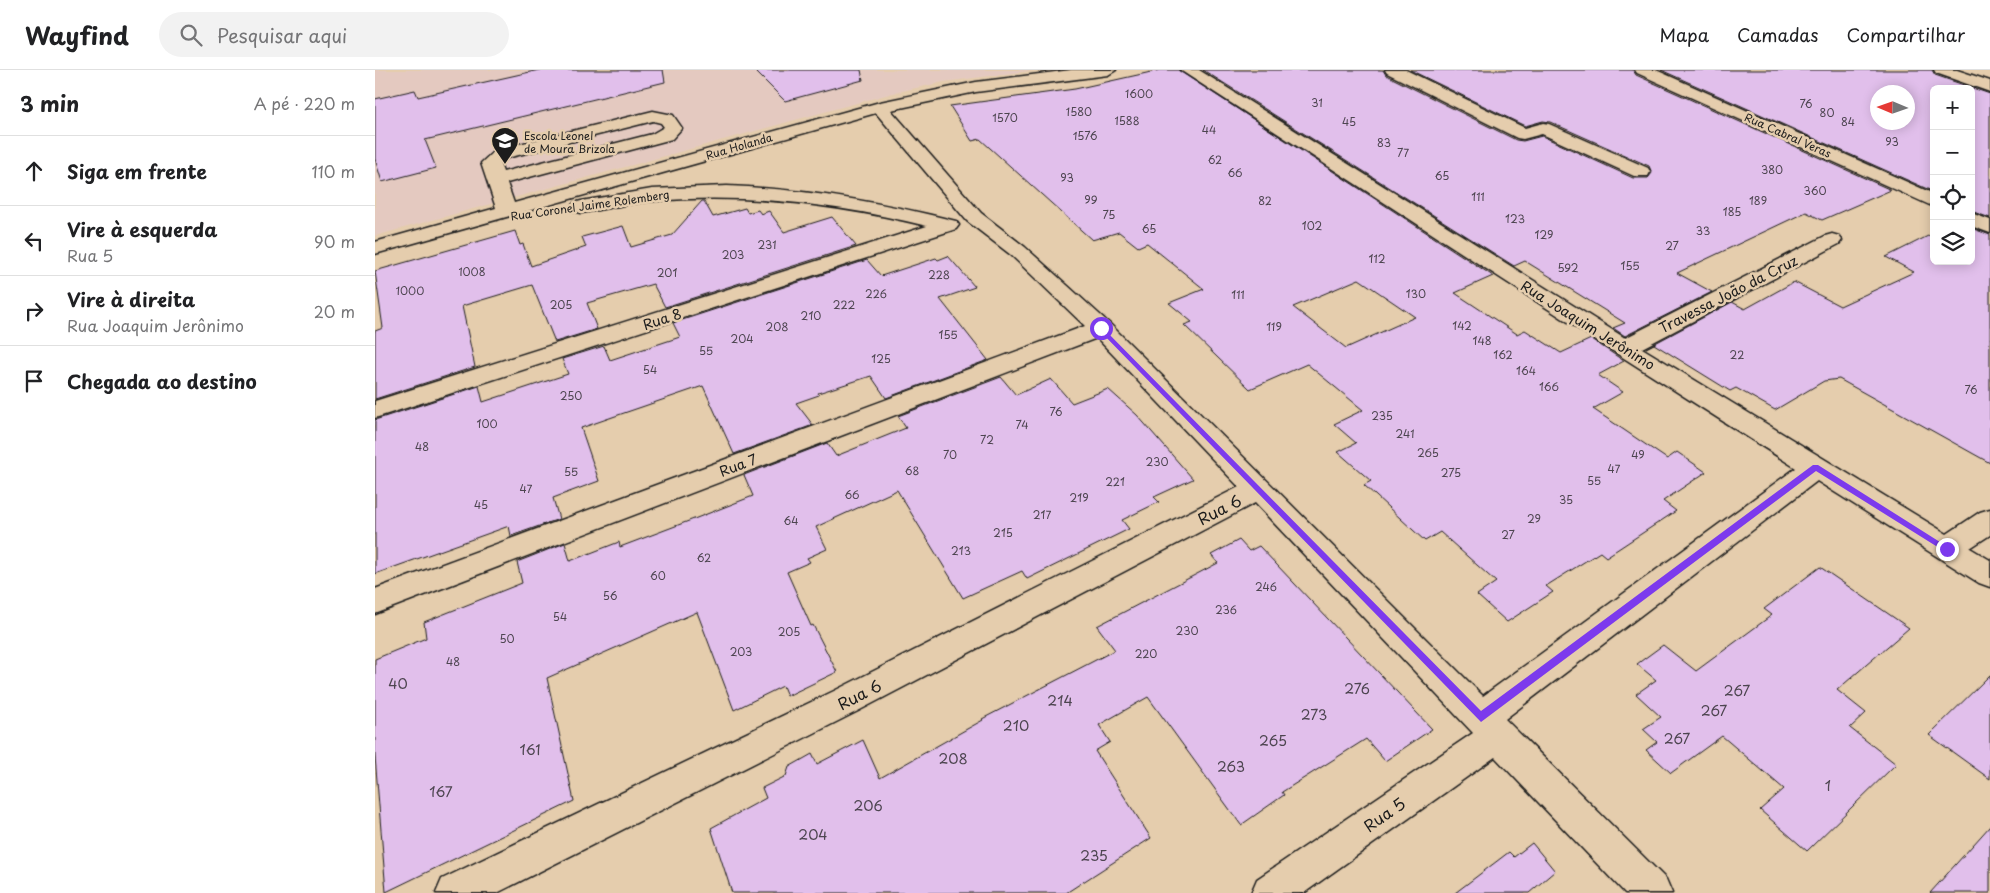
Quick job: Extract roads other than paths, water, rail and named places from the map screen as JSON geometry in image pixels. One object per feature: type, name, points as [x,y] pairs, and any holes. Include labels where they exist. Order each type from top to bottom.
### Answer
[{"type":"street","name":"Rua Holanda","points":[[375,248],[880,107],[976,87],[1108,70]]},
{"type":"street","name":"Rua Joaquim Jerônimo","points":[[1188,70],[1623,348],[1990,575]]},
{"type":"street","points":[[1393,70],[1415,83],[1523,134],[1543,128],[1641,172]]},
{"type":"street","name":"Rua Cabral Veras","points":[[1643,70],[1930,199]]},
{"type":"street","points":[[1942,70],[1990,87]]},
{"type":"street","name":"Rua Coronel Jaime Rolemberg","points":[[880,107],[962,221]]},
{"type":"street","points":[[496,180],[658,138],[666,135],[673,128],[667,119],[645,118],[501,154],[490,163],[496,180],[507,211]]},
{"type":"street","name":"Rua Coronel Jaime Rolemberg","points":[[473,221],[557,211],[635,197],[683,193],[761,194],[828,199],[962,221],[1018,251],[1101,328],[1652,893]]},
{"type":"street","points":[[1973,220],[1990,227]]},
{"type":"street","name":"Rua 8","points":[[375,410],[962,221]]},
{"type":"street","name":"Travessa João da Cruz","points":[[1623,348],[1832,240]]},
{"type":"street","name":"Rua 7","points":[[375,602],[1101,328]]},
{"type":"street","name":"Rua 5","points":[[1271,893],[1489,726],[1816,467]]},
{"type":"street","name":"Rua 6","points":[[456,893],[846,701],[1259,489]]},
{"type":"street","points":[[1947,549],[1990,520]]},
{"type":"place","name":"Escola Leonel de Moura Brizola","points":[[505,165]]}]
